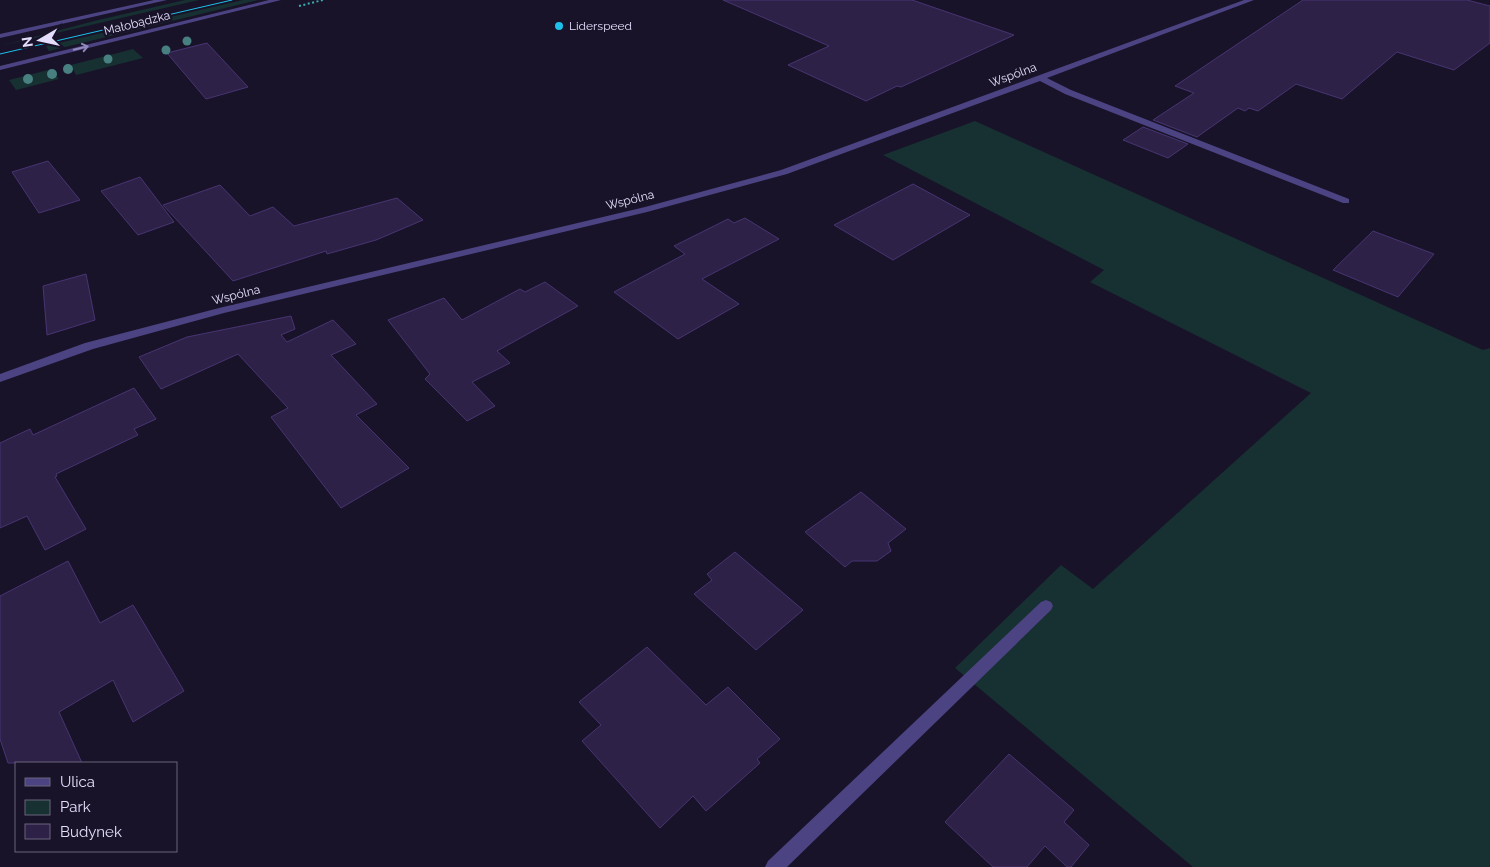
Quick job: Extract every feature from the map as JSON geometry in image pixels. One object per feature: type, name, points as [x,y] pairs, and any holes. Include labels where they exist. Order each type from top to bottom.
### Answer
[{"type":"street","name":"Małobądzka","points":[[0,36],[164,0]]},
{"type":"street","name":"Małobądzka","points":[[0,68],[278,0]]},
{"type":"street","name":"Wspólna","points":[[0,378],[89,346],[223,310],[637,212],[784,172],[1251,0]]},
{"type":"street","points":[[1041,78],[1068,92],[1346,202]]},
{"type":"street","points":[[774,867],[1046,606]]},
{"type":"green space","points":[[185,0],[199,0],[0,46],[94,21]]},
{"type":"green space","points":[[243,0],[258,0],[49,51],[46,46]]},
{"type":"green space","points":[[133,49],[143,58],[76,75],[71,65]]},
{"type":"green space","points":[[52,69],[59,79],[16,90],[9,80]]},
{"type":"green space","points":[[975,121],[1483,350],[1490,348],[1490,867],[1193,867],[955,668],[1061,565],[1093,589],[1311,393],[1090,282],[1104,270],[883,155]]},
{"type":"building","points":[[723,0],[912,0],[1014,35],[866,101],[788,65],[829,46]]},
{"type":"building","points":[[1303,0],[1467,0],[1490,6],[1490,43],[1454,70],[1397,52],[1342,99],[1296,84],[1258,111],[1249,108],[1245,111],[1238,108],[1197,137],[1153,120],[1194,93],[1175,86]]},
{"type":"building","points":[[207,43],[248,87],[206,99],[167,53]]},
{"type":"building","points":[[1143,127],[1188,144],[1168,158],[1123,140]]},
{"type":"building","points":[[48,161],[80,200],[39,213],[12,172]]},
{"type":"building","points":[[140,177],[174,222],[138,235],[101,191]]},
{"type":"building","points":[[913,184],[970,215],[893,260],[834,225]]},
{"type":"building","points":[[220,185],[250,216],[273,207],[294,226],[397,198],[423,220],[376,240],[327,254],[326,251],[233,281],[163,205]]},
{"type":"building","points":[[745,218],[779,239],[702,279],[739,304],[678,339],[614,292],[685,254],[674,246],[728,219],[734,223]]},
{"type":"building","points":[[1373,231],[1434,254],[1398,297],[1333,270]]},
{"type":"building","points":[[86,274],[95,320],[47,335],[43,286]]},
{"type":"building","points":[[545,282],[578,306],[497,351],[510,363],[472,382],[495,406],[467,421],[425,379],[430,374],[388,320],[444,298],[462,320],[520,289],[525,292]]},
{"type":"building","points":[[291,316],[295,329],[281,335],[287,342],[333,320],[356,344],[331,355],[377,404],[356,415],[409,468],[341,508],[271,417],[288,408],[238,354],[161,389],[139,357],[187,337]]},
{"type":"building","points":[[134,388],[156,419],[134,429],[138,435],[56,474],[57,476],[55,477],[86,529],[45,550],[27,516],[0,528],[0,443],[30,429],[33,435]]},
{"type":"building","points":[[861,492],[906,529],[888,543],[891,551],[877,561],[852,561],[845,567],[805,532]]},
{"type":"building","points":[[735,552],[803,610],[756,650],[694,594],[712,580],[707,574]]},
{"type":"building","points":[[68,561],[100,623],[133,605],[184,691],[133,722],[113,680],[59,712],[82,762],[8,763],[0,739],[0,596]]},
{"type":"building","points":[[647,647],[706,705],[728,687],[780,739],[757,759],[760,763],[706,811],[693,796],[660,828],[582,741],[601,725],[579,702]]},
{"type":"building","points":[[1009,754],[1074,810],[1064,822],[1089,845],[1071,867],[1067,867],[1045,846],[1027,867],[993,867],[945,822]]},
{"type":"tram line","points":[[0,54],[232,0]]},
{"type":"place","name":"Liderspeed","points":[[559,26]]}]
